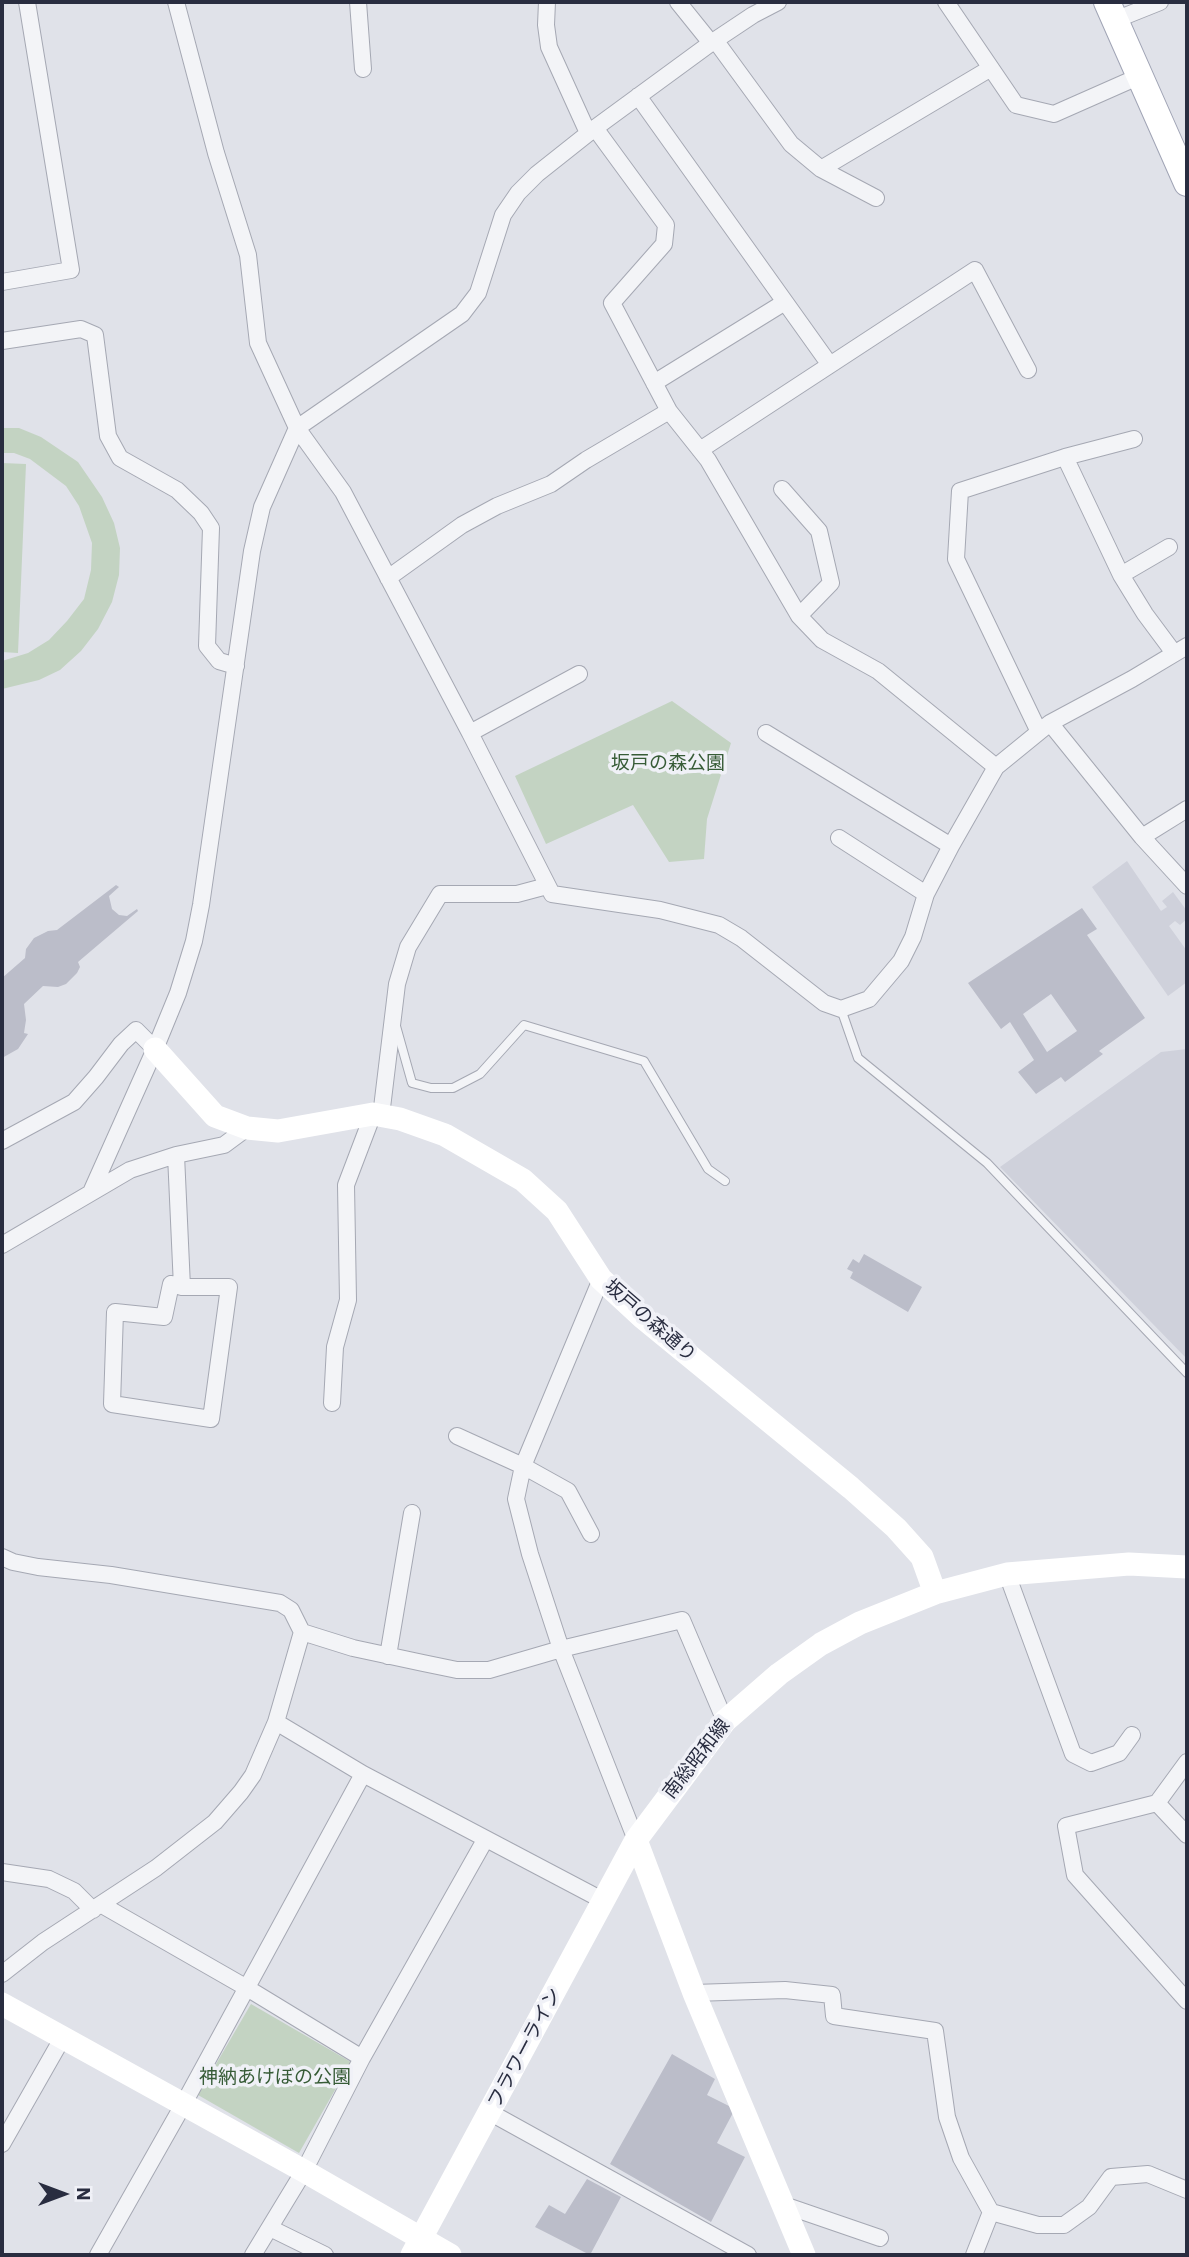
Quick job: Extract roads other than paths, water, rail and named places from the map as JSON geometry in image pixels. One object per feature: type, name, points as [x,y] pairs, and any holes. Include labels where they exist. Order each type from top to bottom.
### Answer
[{"type":"main road","points":[[1111,11],[1187,183]]},
{"type":"street","points":[[2,282],[71,270],[27,2]]},
{"type":"street","points":[[176,2],[216,153],[247,255],[258,343],[297,428],[343,492],[552,894],[660,910],[719,925],[741,938],[824,1003],[841,1009],[869,999],[901,961],[913,937],[926,894],[996,767],[1045,727],[1180,650],[1145,614],[1121,575],[1065,457]]},
{"type":"street","points":[[358,2],[363,69]]},
{"type":"street","points":[[547,2],[546,24],[550,47],[592,130],[667,225],[664,244],[612,303],[669,411],[708,460],[799,616],[822,640],[878,671],[996,767]]},
{"type":"street","points":[[678,2],[713,42],[791,144],[821,169],[876,198]]},
{"type":"street","points":[[92,1190],[178,993],[196,929],[253,551],[262,507],[297,428],[462,314],[478,293],[503,215],[518,192],[537,174],[592,130],[713,42],[753,15],[779,2]]},
{"type":"street","points":[[946,2],[1016,105],[1054,114],[1140,76]]},
{"type":"street","points":[[1111,11],[1160,2]]},
{"type":"street","points":[[821,169],[991,68]]},
{"type":"street","points":[[638,96],[830,365]]},
{"type":"street","points":[[700,450],[975,270],[1028,370]]},
{"type":"street","points":[[654,383],[785,302]]},
{"type":"street","points":[[2,341],[81,329],[95,335],[108,436],[120,457],[177,490],[201,513],[211,528],[207,646],[219,661],[236,666]]},
{"type":"street","points":[[388,578],[462,525],[497,506],[551,484],[669,411]]},
{"type":"street","points":[[1133,439],[1065,457],[960,491],[956,559],[1045,727],[1187,886]]},
{"type":"street","points":[[782,489],[819,531],[831,583],[799,616]]},
{"type":"street","points":[[1121,575],[1169,547]]},
{"type":"street","points":[[470,733],[579,674]]},
{"type":"street","points":[[766,733],[951,846]]},
{"type":"street","points":[[1142,837],[1187,808]]},
{"type":"street","points":[[839,838],[926,894]]},
{"type":"street","points":[[332,1403],[335,1347],[348,1300],[346,1185],[377,1115],[394,1018],[397,984],[408,947],[440,894],[517,894],[547,886]]},
{"type":"street","points":[[2,1141],[74,1102],[121,1044],[136,1030],[155,1049]]},
{"type":"street","name":"坂戸の森通り","points":[[155,1049],[215,1116],[247,1128],[278,1131],[377,1115],[400,1119],[445,1135],[523,1180],[557,1211],[601,1279],[642,1317],[896,1528],[922,1557],[935,1593]]},
{"type":"street","points":[[2,1245],[130,1170],[176,1155],[224,1145],[247,1128]]},
{"type":"street","points":[[176,1155],[182,1287]]},
{"type":"street","points":[[601,1279],[523,1466],[516,1499],[530,1554],[561,1649],[694,1993],[804,2255]]},
{"type":"street","points":[[171,1284],[182,1287],[229,1287],[211,1419],[112,1404],[115,1312],[164,1317],[171,1284]]},
{"type":"street","points":[[457,1436],[523,1466],[568,1491],[591,1534]]},
{"type":"street","points":[[388,1656],[412,1513]]},
{"type":"street","points":[[2,1557],[38,1567],[111,1574],[280,1603],[291,1610],[302,1632],[276,1721],[253,1775],[215,1822],[156,1868],[43,1942],[2,1974]]},
{"type":"street","name":"南総昭和線","points":[[636,1840],[725,1721],[779,1674],[821,1644],[860,1623],[935,1593],[1007,1574],[1129,1564],[1187,1567]]},
{"type":"street","points":[[1007,1574],[1073,1754],[1091,1763],[1119,1753],[1132,1735]]},
{"type":"street","points":[[302,1632],[388,1656],[457,1670],[489,1670],[561,1649],[682,1620],[725,1721]]},
{"type":"street","points":[[276,1721],[363,1774],[604,1901]]},
{"type":"street","points":[[1187,1762],[1157,1803],[1066,1826],[1075,1875],[1187,2001]]},
{"type":"street","points":[[98,2255],[363,1774]]},
{"type":"street","points":[[1157,1803],[1187,1835]]},
{"type":"street","points":[[253,2255],[304,2171],[362,2058],[485,1840]]},
{"type":"street","name":"フラワーライン","points":[[417,2247],[636,1840]]},
{"type":"street","points":[[2,1872],[49,1879],[247,1988],[362,2058]]},
{"type":"street","points":[[694,1993],[785,1990],[832,1995],[834,2016],[935,2031],[947,2118],[961,2158],[990,2212],[1038,2225],[1064,2225],[1089,2207],[1111,2177],[1148,2174],[1187,2190]]},
{"type":"street","points":[[2,2004],[304,2171],[417,2247],[450,2255]]},
{"type":"street","points":[[2,2144],[63,2038]]},
{"type":"street","points":[[491,2113],[748,2255]]},
{"type":"street","points":[[783,2205],[880,2238]]},
{"type":"street","points":[[974,2255],[990,2212]]},
{"type":"street","points":[[270,2228],[325,2255]]},
{"type":"lane","points":[[841,1009],[858,1058],[986,1163],[1187,1373]]},
{"type":"lane","points":[[394,1018],[412,1083],[431,1088],[453,1088],[480,1074],[524,1025],[644,1061],[708,1169],[725,1181]]},
{"type":"park label","name":"坂戸の森公園","points":[[668,764]]},
{"type":"park label","name":"神納あけぼの公園","points":[[275,2078]]}]
